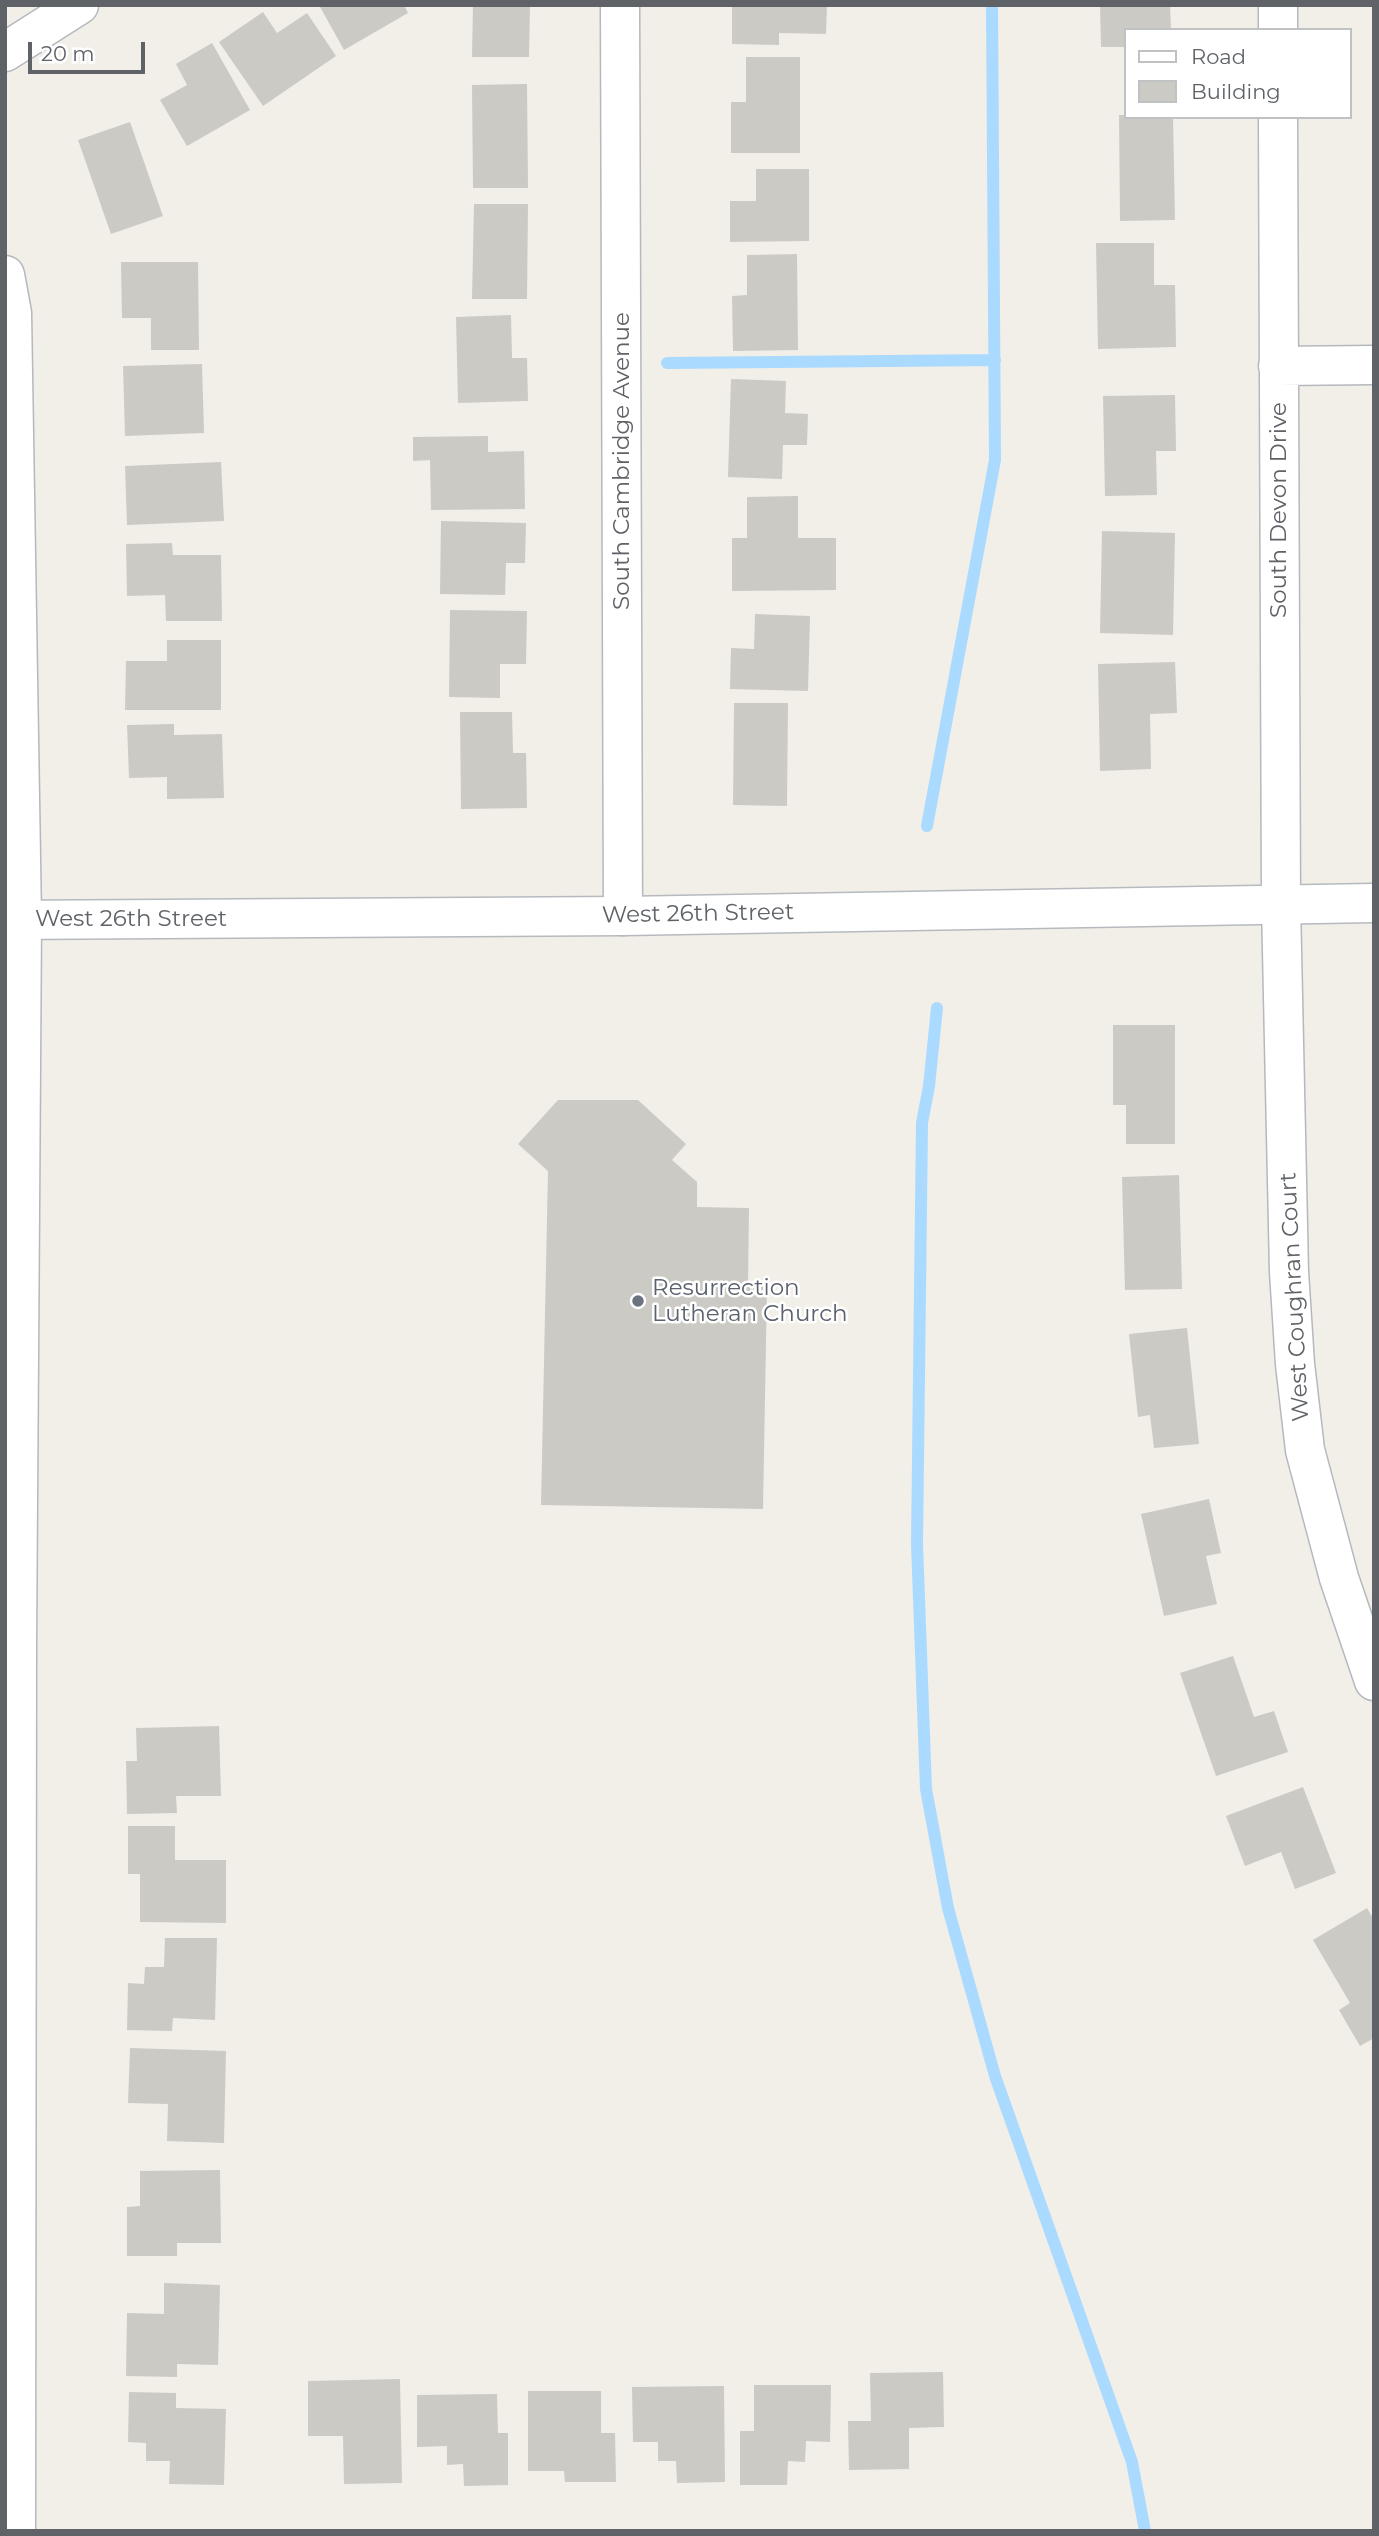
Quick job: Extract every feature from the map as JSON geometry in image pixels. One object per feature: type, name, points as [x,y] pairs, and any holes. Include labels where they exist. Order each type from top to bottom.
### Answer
[{"type":"street","points":[[5,52],[79,5]]},
{"type":"street","name":"South Cambridge Avenue","points":[[620,5],[623,916]]},
{"type":"street","points":[[1278,5],[1278,28]]},
{"type":"street","name":"South Devon Drive","points":[[1278,119],[1281,904]]},
{"type":"street","points":[[5,275],[12,313],[11,2116],[16,2531]]},
{"type":"street","points":[[1278,366],[1374,365]]},
{"type":"street","name":"West Coughran Court","points":[[1281,904],[1289,1272],[1303,1438],[1339,1578],[1374,1681]]},
{"type":"street","name":"West 26th Street","points":[[11,919],[623,916],[1374,904]]},
{"type":"building","points":[[319,5],[404,5],[408,13],[344,50]]},
{"type":"building","points":[[473,5],[530,5],[529,57],[472,57]]},
{"type":"building","points":[[732,5],[827,5],[826,34],[779,33],[779,45],[732,44]]},
{"type":"building","points":[[1100,5],[1170,5],[1171,28],[1124,28],[1124,47],[1101,47]]},
{"type":"building","points":[[263,12],[277,33],[307,13],[336,56],[263,106],[219,42]]},
{"type":"building","points":[[212,43],[250,110],[187,146],[160,100],[187,85],[176,64]]},
{"type":"building","points":[[746,57],[800,57],[800,153],[731,153],[731,102],[746,102]]},
{"type":"building","points":[[527,84],[528,188],[473,188],[472,85]]},
{"type":"building","points":[[1119,115],[1124,115],[1124,119],[1173,119],[1175,220],[1120,221]]},
{"type":"building","points":[[130,122],[163,216],[111,234],[78,140]]},
{"type":"building","points":[[756,169],[809,169],[809,241],[730,242],[730,201],[756,201]]},
{"type":"building","points":[[474,204],[528,204],[527,299],[472,299]]},
{"type":"building","points":[[1096,243],[1154,243],[1154,285],[1175,285],[1176,347],[1098,349]]},
{"type":"building","points":[[797,254],[798,350],[733,351],[732,296],[747,295],[747,255]]},
{"type":"building","points":[[121,262],[198,262],[199,350],[151,350],[151,318],[122,318]]},
{"type":"building","points":[[511,315],[512,358],[527,358],[528,401],[458,403],[456,317]]},
{"type":"building","points":[[202,364],[204,433],[125,436],[123,366]]},
{"type":"building","points":[[731,379],[786,381],[785,413],[808,414],[807,445],[783,445],[782,479],[728,477]]},
{"type":"building","points":[[1175,395],[1176,451],[1156,451],[1157,495],[1105,496],[1103,396]]},
{"type":"building","points":[[488,436],[488,452],[524,451],[525,509],[431,510],[430,460],[413,461],[413,437]]},
{"type":"building","points":[[221,462],[224,521],[127,525],[125,466]]},
{"type":"building","points":[[798,496],[798,538],[836,538],[836,590],[732,591],[732,538],[747,538],[747,497]]},
{"type":"building","points":[[441,521],[526,523],[525,563],[506,563],[505,595],[440,594]]},
{"type":"building","points":[[1102,531],[1175,533],[1173,635],[1100,633]]},
{"type":"building","points":[[172,543],[173,555],[221,555],[222,621],[166,621],[165,595],[127,596],[126,544]]},
{"type":"building","points":[[450,610],[527,611],[526,664],[500,664],[500,698],[449,697]]},
{"type":"building","points":[[755,614],[810,616],[808,691],[730,689],[731,648],[754,649]]},
{"type":"building","points":[[167,640],[221,640],[221,710],[125,710],[126,661],[167,661]]},
{"type":"building","points":[[1175,662],[1177,713],[1150,714],[1151,769],[1100,771],[1098,664]]},
{"type":"building","points":[[734,703],[788,703],[787,806],[733,805]]},
{"type":"building","points":[[460,712],[512,712],[513,753],[526,753],[527,808],[461,809]]},
{"type":"building","points":[[174,724],[174,735],[222,734],[224,798],[167,799],[167,777],[129,778],[127,725]]},
{"type":"building","points":[[1113,1025],[1175,1025],[1175,1144],[1126,1144],[1126,1105],[1113,1105]]},
{"type":"building","points":[[558,1100],[638,1100],[686,1144],[672,1160],[697,1182],[697,1207],[749,1208],[748,1285],[767,1285],[763,1509],[541,1505],[548,1171],[518,1144]]},
{"type":"building","points":[[1179,1175],[1182,1289],[1125,1290],[1122,1177]]},
{"type":"building","points":[[1187,1328],[1199,1444],[1154,1448],[1150,1415],[1138,1417],[1129,1334]]},
{"type":"building","points":[[1209,1499],[1221,1553],[1206,1556],[1217,1604],[1164,1616],[1141,1514]]},
{"type":"building","points":[[1233,1656],[1254,1717],[1274,1711],[1288,1752],[1216,1776],[1180,1673]]},
{"type":"building","points":[[219,1726],[221,1796],[176,1796],[177,1813],[127,1814],[126,1761],[137,1761],[136,1728]]},
{"type":"building","points":[[1303,1787],[1336,1873],[1295,1889],[1281,1852],[1245,1866],[1226,1816]]},
{"type":"building","points":[[128,1826],[175,1826],[175,1860],[226,1860],[226,1923],[140,1922],[140,1874],[128,1874]]},
{"type":"building","points":[[1367,1908],[1374,1920],[1374,2038],[1360,2046],[1339,2010],[1350,2003],[1313,1940]]},
{"type":"building","points":[[165,1938],[217,1938],[215,2020],[173,2018],[172,2031],[127,2030],[128,1983],[144,1984],[145,1967],[164,1967]]},
{"type":"building","points":[[130,2048],[226,2051],[224,2143],[167,2141],[168,2104],[128,2103]]},
{"type":"building","points":[[220,2170],[221,2243],[177,2243],[177,2256],[127,2256],[127,2207],[140,2206],[140,2171]]},
{"type":"building","points":[[164,2283],[220,2285],[218,2365],[177,2364],[177,2377],[126,2376],[127,2313],[164,2314]]},
{"type":"building","points":[[943,2372],[944,2427],[909,2428],[909,2469],[849,2470],[848,2421],[871,2421],[870,2373]]},
{"type":"building","points":[[400,2379],[402,2483],[344,2484],[343,2436],[308,2436],[308,2381]]},
{"type":"building","points":[[754,2385],[831,2385],[830,2442],[806,2441],[805,2462],[788,2461],[787,2485],[740,2485],[740,2431],[754,2431]]},
{"type":"building","points":[[724,2386],[725,2482],[677,2483],[676,2461],[658,2461],[658,2442],[633,2442],[632,2387]]},
{"type":"building","points":[[528,2391],[601,2391],[601,2433],[615,2433],[616,2482],[565,2482],[564,2471],[528,2471]]},
{"type":"building","points":[[129,2392],[176,2393],[176,2408],[226,2409],[224,2485],[169,2484],[170,2461],[146,2461],[146,2443],[128,2442]]},
{"type":"building","points":[[497,2394],[498,2433],[508,2433],[508,2485],[464,2486],[463,2464],[447,2465],[447,2446],[417,2447],[417,2395]]},
{"type":"waterway","points":[[927,826],[995,460],[992,5]]},
{"type":"waterway","points":[[667,363],[995,360]]},
{"type":"waterway","points":[[937,1008],[929,1086],[922,1123],[917,1544],[926,1789],[948,1908],[995,2076],[1132,2462],[1145,2531]]},
{"type":"place","name":"Resurrection Lutheran Church","points":[[638,1301]]}]
